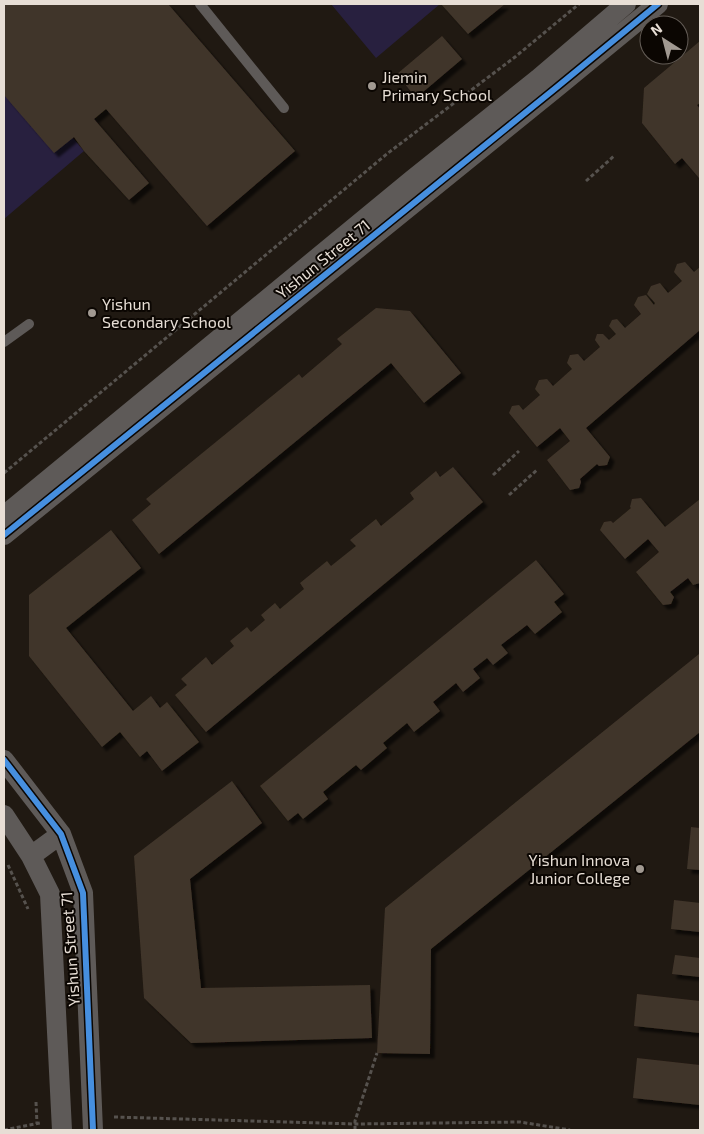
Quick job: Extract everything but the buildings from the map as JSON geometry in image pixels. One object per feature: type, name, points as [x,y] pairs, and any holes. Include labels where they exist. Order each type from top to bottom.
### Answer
[{"type":"street","name":"Yishun Street 71","points":[[4,535],[369,228],[626,4]]},
{"type":"street","name":"Yishun Street 71","points":[[4,516],[369,228],[658,4]]},
{"type":"street","name":"Yishun Street 71","points":[[4,760],[62,834],[84,893],[100,1124]]},
{"type":"street","name":"Yishun Street 71","points":[[4,815],[31,856],[50,894],[62,1130]]},
{"type":"street","points":[[31,856],[62,834]]},
{"type":"lane","points":[[200,4],[284,108]]},
{"type":"lane","points":[[4,342],[29,324]]},
{"type":"path","points":[[4,473],[388,153],[580,4]]},
{"type":"path","points":[[586,181],[614,156]]},
{"type":"path","points":[[493,475],[519,451]]},
{"type":"path","points":[[509,495],[538,468]]},
{"type":"path","points":[[355,1130],[354,1124],[377,1052]]},
{"type":"path","points":[[100,1124],[520,1122],[570,1130]]},
{"type":"path","points":[[4,1130],[37,1124]]},
{"type":"shaded area","points":[[331,4],[440,4],[376,58]]},
{"type":"shaded area","points":[[4,57],[84,151],[4,219]]},
{"type":"cycle path","points":[[4,535],[658,4]]},
{"type":"cycle path","points":[[4,760],[61,834],[83,893],[93,1130]]},
{"type":"place","name":"Jiemin Primary School","points":[[372,86]]},
{"type":"place","name":"Yishun Secondary School","points":[[92,313]]},
{"type":"place","name":"Yishun Innova Junior College","points":[[640,869]]}]
